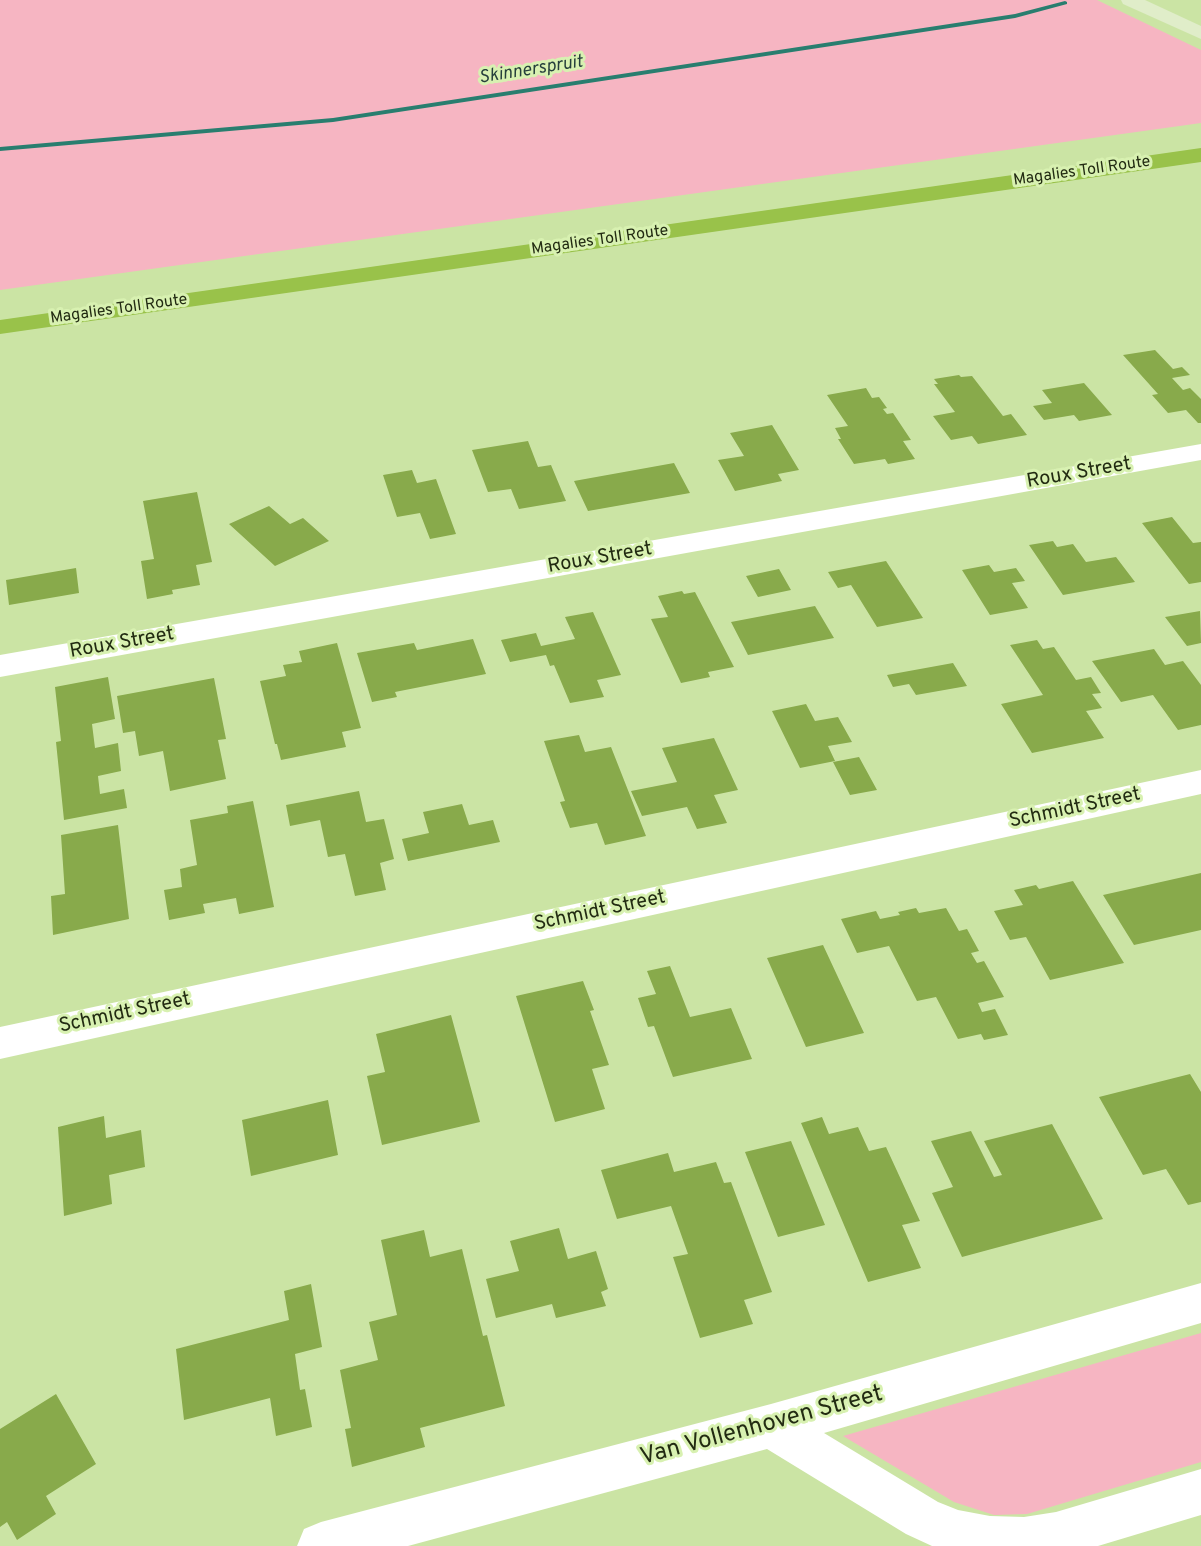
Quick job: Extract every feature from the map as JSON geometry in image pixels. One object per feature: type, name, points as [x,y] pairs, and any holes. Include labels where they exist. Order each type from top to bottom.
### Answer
[{"type":"highway","name":"Magalies Toll Route","points":[[0,308],[1201,139]]},
{"type":"highway","name":"Magalies Toll Route","points":[[0,327],[1201,155]]},
{"type":"street","points":[[1130,0],[1201,33]]},
{"type":"street","name":"Roux Street","points":[[0,666],[1201,452]]},
{"type":"street","name":"Schmidt Street","points":[[0,1043],[1201,782]]},
{"type":"street","name":"Van Vollenhoven Street","points":[[321,1546],[771,1426],[1201,1303]]},
{"type":"street","points":[[771,1426],[922,1518],[957,1533],[990,1540],[1024,1541],[1056,1535],[1201,1492]]},
{"type":"shaded area","points":[[0,0],[1097,0],[1201,50],[1201,123],[0,290]]},
{"type":"shaded area","points":[[1201,1333],[1201,1462],[1027,1514],[994,1515],[954,1502],[843,1436]]},
{"type":"building","points":[[1155,350],[1173,369],[1182,367],[1190,375],[1172,378],[1183,390],[1190,388],[1201,399],[1201,423],[1198,423],[1186,410],[1168,413],[1152,395],[1158,394],[1123,355]]},
{"type":"building","points":[[959,375],[961,377],[972,376],[1003,416],[1011,414],[1027,435],[978,444],[972,436],[951,440],[933,416],[955,412],[934,384],[938,384],[934,379]]},
{"type":"building","points":[[1084,383],[1112,415],[1079,421],[1074,415],[1044,420],[1033,406],[1052,403],[1042,390]]},
{"type":"building","points":[[866,388],[872,398],[879,397],[887,408],[883,409],[887,414],[893,413],[911,440],[903,441],[915,459],[888,464],[885,459],[854,464],[838,439],[841,439],[835,428],[848,426],[827,395]]},
{"type":"building","points":[[772,425],[799,470],[778,474],[782,481],[735,491],[718,460],[744,456],[730,433]]},
{"type":"building","points":[[528,441],[538,467],[551,465],[566,501],[519,509],[511,489],[488,492],[472,450]]},
{"type":"building","points":[[674,463],[690,493],[588,511],[574,481]]},
{"type":"building","points":[[412,470],[417,483],[436,479],[456,534],[430,539],[420,513],[397,517],[383,475]]},
{"type":"building","points":[[197,492],[212,562],[196,565],[200,585],[172,590],[173,594],[147,599],[141,561],[154,559],[143,501]]},
{"type":"building","points":[[269,506],[290,524],[303,518],[329,541],[275,566],[229,524]]},
{"type":"building","points":[[1172,517],[1193,543],[1201,542],[1201,582],[1189,584],[1142,523]]},
{"type":"building","points":[[1053,541],[1057,547],[1073,544],[1086,562],[1116,557],[1135,582],[1063,595],[1029,545]]},
{"type":"building","points":[[886,561],[923,618],[877,627],[851,585],[838,588],[828,572]]},
{"type":"building","points":[[989,565],[994,572],[1016,568],[1025,581],[1012,583],[1028,608],[990,615],[962,570]]},
{"type":"building","points":[[76,568],[79,593],[9,605],[6,580]]},
{"type":"building","points":[[779,569],[791,590],[758,597],[746,576]]},
{"type":"building","points":[[682,591],[684,594],[695,592],[734,667],[708,672],[710,677],[681,683],[651,619],[668,617],[658,596]]},
{"type":"building","points":[[815,606],[834,638],[748,655],[731,622]]},
{"type":"building","points":[[1200,611],[1201,643],[1187,646],[1165,617]]},
{"type":"building","points":[[593,612],[621,675],[597,680],[604,697],[570,703],[554,665],[550,666],[546,655],[510,662],[501,640],[536,633],[541,646],[575,639],[565,617]]},
{"type":"building","points":[[473,639],[486,674],[395,692],[397,697],[372,702],[357,653],[414,643],[417,650]]},
{"type":"building","points":[[1037,640],[1043,649],[1054,647],[1076,680],[1091,677],[1101,693],[1092,694],[1102,708],[1086,711],[1104,738],[1032,753],[1001,704],[1043,695],[1010,645]]},
{"type":"building","points":[[337,643],[361,728],[342,732],[346,747],[281,760],[260,681],[286,676],[283,665],[302,662],[299,651]]},
{"type":"building","points":[[1154,649],[1165,665],[1183,661],[1201,685],[1201,725],[1178,730],[1153,695],[1121,702],[1092,661]]},
{"type":"building","points":[[953,663],[967,686],[916,695],[909,684],[893,687],[887,675]]},
{"type":"building","points":[[108,677],[115,719],[92,724],[95,748],[118,743],[121,771],[98,776],[100,794],[124,789],[127,808],[64,820],[56,742],[61,741],[55,687]]},
{"type":"building","points":[[214,678],[226,739],[218,740],[226,779],[170,791],[163,751],[139,756],[135,731],[123,733],[117,696]]},
{"type":"building","points":[[806,704],[815,721],[838,717],[852,742],[828,746],[835,761],[800,768],[772,711]]},
{"type":"building","points":[[579,735],[585,752],[611,747],[646,836],[605,845],[597,823],[570,828],[560,802],[565,801],[544,741]]},
{"type":"building","points":[[714,738],[738,790],[714,795],[727,823],[697,829],[687,807],[642,816],[631,791],[677,782],[662,748]]},
{"type":"building","points":[[859,757],[877,790],[850,795],[833,762]]},
{"type":"building","points":[[359,791],[366,822],[384,819],[394,859],[380,863],[386,890],[355,896],[345,854],[328,857],[320,820],[290,826],[286,805]]},
{"type":"building","points":[[253,801],[274,907],[239,914],[236,898],[203,904],[205,913],[169,920],[164,890],[182,887],[180,869],[197,865],[190,820],[228,813],[227,806]]},
{"type":"building","points":[[462,804],[469,825],[493,820],[500,842],[408,861],[402,839],[429,833],[423,812]]},
{"type":"building","points":[[118,825],[129,919],[53,935],[51,896],[65,894],[61,835]]},
{"type":"building","points":[[1201,873],[1201,930],[1134,945],[1103,895]]},
{"type":"building","points":[[1073,881],[1124,963],[1050,980],[1026,937],[1010,940],[994,911],[1023,905],[1014,890],[1036,885],[1039,889]]},
{"type":"building","points":[[916,908],[919,913],[946,908],[959,931],[967,929],[979,951],[971,953],[977,963],[984,961],[1004,997],[978,1003],[982,1012],[995,1009],[1008,1035],[984,1040],[981,1034],[958,1039],[936,997],[917,1001],[889,946],[857,953],[841,919],[876,911],[880,919],[900,915],[898,912]]},
{"type":"building","points":[[823,945],[864,1033],[806,1047],[767,958]]},
{"type":"building","points":[[670,966],[690,1017],[731,1008],[752,1059],[673,1077],[654,1026],[648,1027],[638,998],[656,994],[647,971]]},
{"type":"building","points":[[583,981],[594,1010],[590,1011],[609,1065],[592,1069],[605,1109],[555,1122],[516,996]]},
{"type":"building","points":[[451,1015],[480,1122],[382,1145],[367,1076],[385,1072],[376,1034]]},
{"type":"building","points":[[1190,1074],[1201,1092],[1201,1202],[1188,1205],[1166,1169],[1143,1175],[1099,1097]]},
{"type":"building","points":[[328,1100],[338,1155],[251,1176],[242,1120]]},
{"type":"building","points":[[104,1116],[106,1138],[141,1130],[145,1167],[109,1175],[112,1204],[64,1216],[58,1127]]},
{"type":"building","points":[[822,1117],[829,1134],[858,1127],[869,1151],[886,1147],[920,1221],[902,1225],[921,1268],[868,1282],[801,1123]]},
{"type":"building","points":[[1052,1124],[1103,1219],[962,1257],[932,1193],[953,1187],[931,1141],[971,1131],[994,1177],[1002,1175],[984,1141]]},
{"type":"building","points":[[791,1141],[825,1225],[778,1237],[745,1152]]},
{"type":"building","points":[[668,1153],[674,1172],[716,1162],[724,1183],[731,1182],[772,1292],[744,1300],[753,1324],[700,1338],[673,1257],[688,1254],[671,1206],[617,1219],[601,1170]]},
{"type":"building","points":[[559,1228],[568,1259],[596,1251],[608,1289],[601,1292],[606,1306],[556,1318],[552,1304],[496,1318],[486,1279],[519,1271],[510,1241]]},
{"type":"building","points":[[424,1230],[430,1257],[462,1249],[483,1336],[487,1335],[505,1406],[420,1428],[425,1447],[352,1467],[345,1429],[351,1428],[340,1370],[378,1360],[369,1322],[397,1315],[381,1240]]},
{"type":"building","points":[[311,1284],[322,1347],[295,1354],[300,1390],[305,1389],[312,1427],[276,1436],[270,1398],[184,1420],[176,1349],[289,1320],[284,1291]]},
{"type":"building","points":[[56,1394],[96,1464],[46,1496],[56,1514],[17,1540],[7,1522],[0,1527],[0,1429]]},
{"type":"waterway","name":"Skinnerspruit","points":[[0,149],[333,120],[1015,16],[1065,3]]}]
